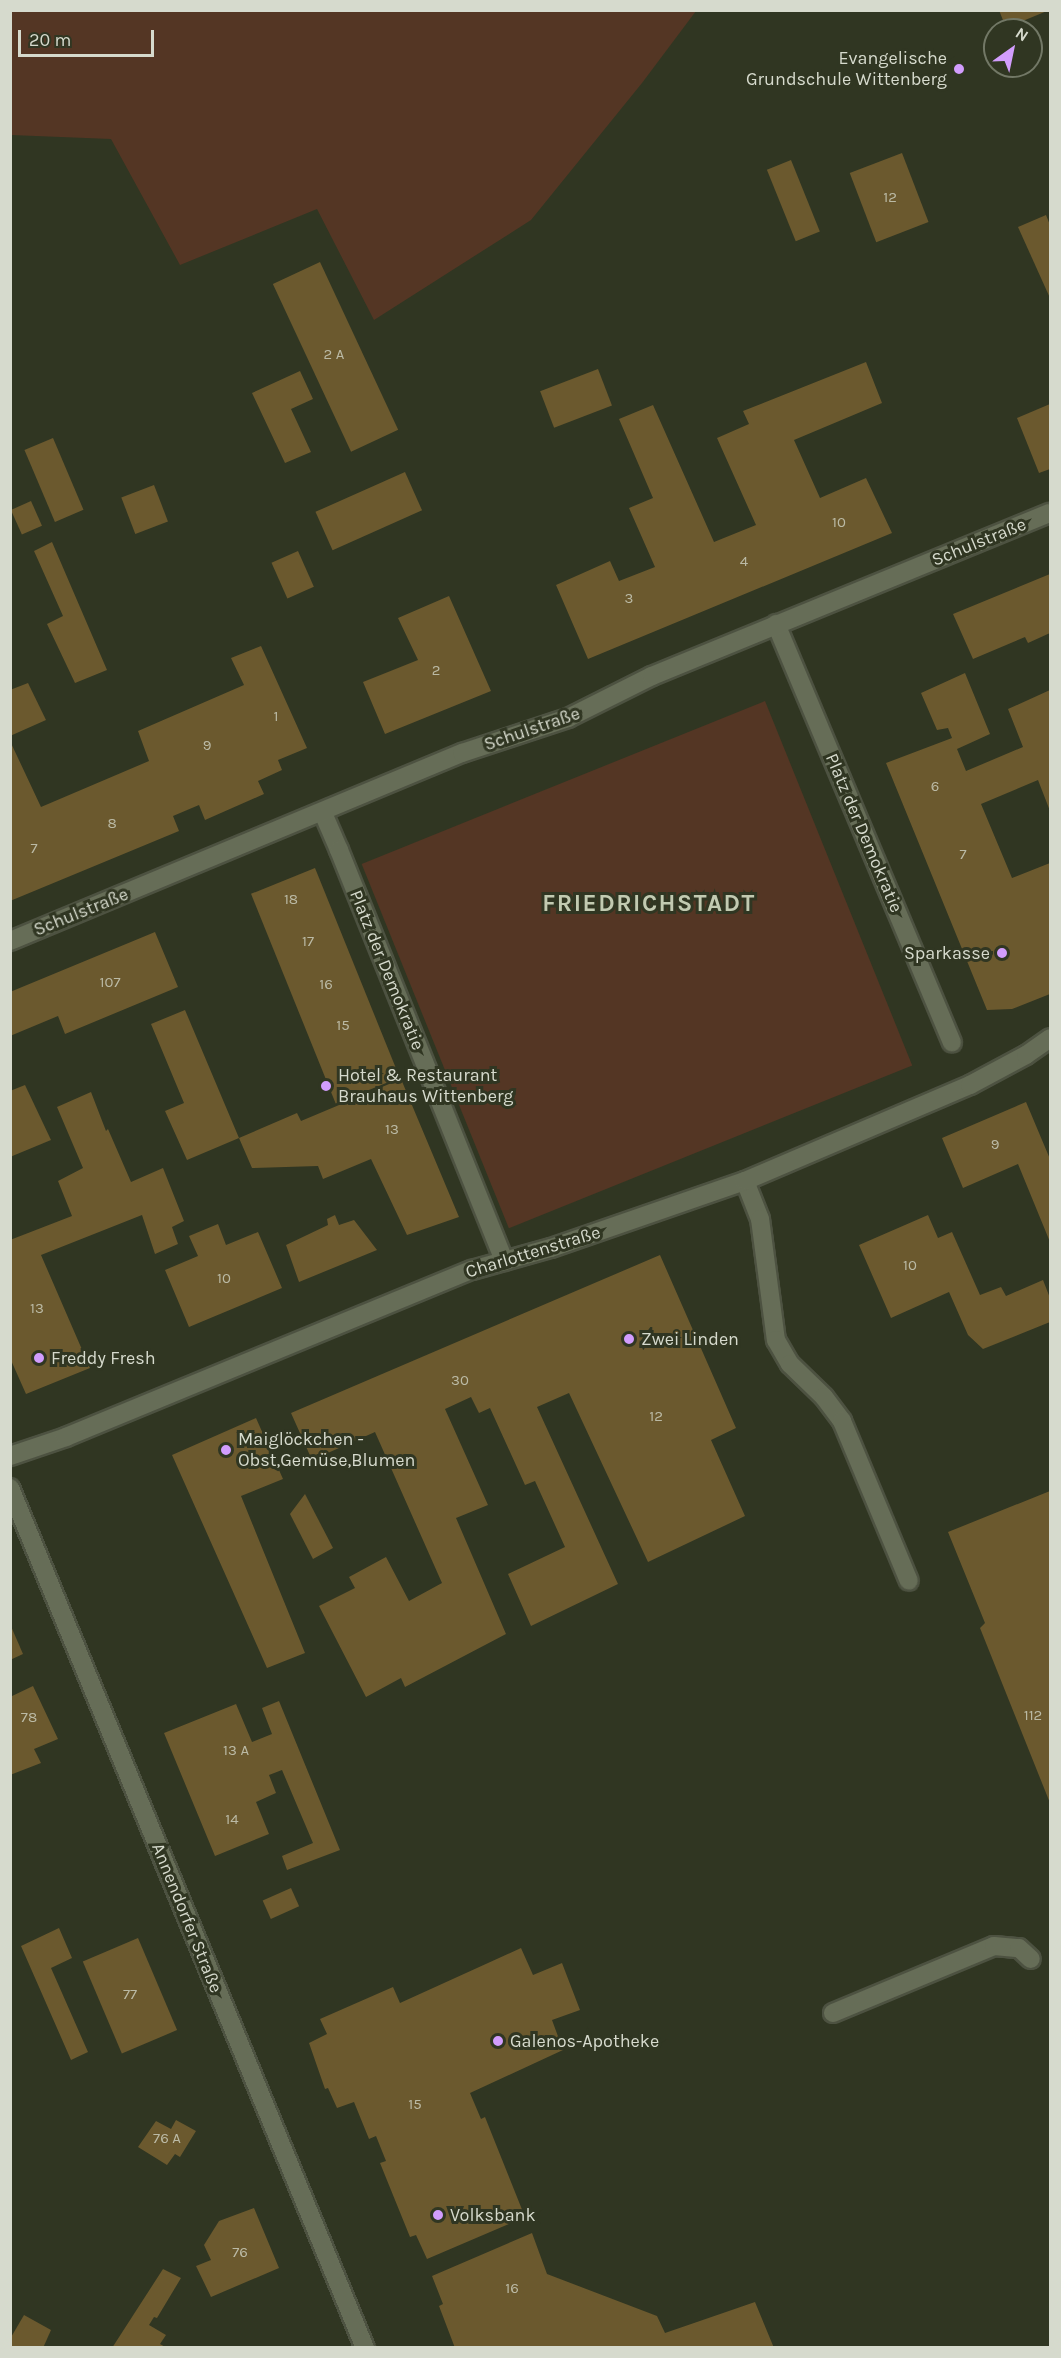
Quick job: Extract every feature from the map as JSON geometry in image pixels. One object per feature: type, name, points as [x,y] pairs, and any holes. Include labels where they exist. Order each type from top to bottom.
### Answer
[{"type":"street","name":"Schulstraße","points":[[10,942],[462,753],[543,728],[577,714],[652,676],[1050,513]]},
{"type":"street","name":"Platz der Demokratie","points":[[776,624],[952,1043]]},
{"type":"street","name":"Platz der Demokratie","points":[[323,813],[504,1261]]},
{"type":"street","name":"Charlottenstraße","points":[[10,1456],[66,1437],[472,1270],[661,1212],[745,1181],[969,1085],[1026,1055],[1050,1038]]},
{"type":"street","points":[[745,1181],[760,1219],[777,1340],[789,1364],[824,1397],[842,1421],[909,1581]]},
{"type":"street","name":"Annendorfer Straße","points":[[10,1488],[365,2348]]},
{"type":"street","points":[[834,2013],[994,1946],[1019,1948],[1031,1959]]},
{"type":"shaded area","points":[[11,10],[696,11],[642,83],[531,220],[374,320],[317,209],[180,265],[111,139],[11,135]]},
{"type":"shaded area","points":[[765,701],[912,1065],[509,1228],[362,864]]},
{"type":"building","points":[[999,10],[1047,10],[1030,18],[1002,18]]},
{"type":"building","points":[[902,153],[929,222],[876,242],[850,173]]},
{"type":"building","points":[[791,160],[820,231],[796,241],[767,170]]},
{"type":"building","points":[[1046,215],[1050,225],[1050,298],[1018,227]]},
{"type":"building","points":[[320,262],[398,430],[351,452],[273,284]]},
{"type":"building","points":[[866,362],[882,403],[794,440],[820,498],[866,478],[892,533],[588,659],[556,585],[610,561],[619,581],[655,567],[629,508],[653,498],[619,419],[653,405],[714,542],[756,525],[717,438],[749,424],[743,411]]},
{"type":"building","points":[[598,369],[612,405],[554,428],[540,391]]},
{"type":"building","points":[[300,371],[313,399],[291,409],[311,452],[285,463],[252,393]]},
{"type":"building","points":[[1050,404],[1050,469],[1039,473],[1017,418]]},
{"type":"building","points":[[53,438],[83,510],[55,522],[24,450]]},
{"type":"building","points":[[405,472],[422,510],[333,550],[315,512]]},
{"type":"building","points":[[154,485],[168,521],[135,534],[121,498]]},
{"type":"building","points":[[31,501],[42,526],[22,535],[11,510]]},
{"type":"building","points":[[52,542],[107,670],[75,683],[47,624],[63,616],[34,551]]},
{"type":"building","points":[[298,551],[314,587],[287,598],[272,563]]},
{"type":"building","points":[[1050,574],[1050,633],[1028,643],[1025,637],[973,659],[953,614]]},
{"type":"building","points":[[449,596],[491,691],[385,734],[363,682],[418,660],[398,618]]},
{"type":"building","points":[[261,646],[307,748],[278,760],[282,770],[258,781],[264,794],[205,820],[199,805],[173,816],[179,831],[10,901],[10,741],[41,807],[149,761],[138,731],[244,685],[231,658]]},
{"type":"building","points":[[965,673],[990,734],[957,749],[966,771],[1023,747],[1008,709],[1050,690],[1050,811],[1038,780],[981,804],[1012,878],[1050,863],[1050,994],[1012,1009],[987,1010],[886,763],[952,738],[948,728],[937,730],[921,693]]},
{"type":"building","points":[[28,683],[46,720],[10,736],[10,690]]},
{"type":"building","points":[[315,868],[400,1078],[336,1103],[251,894]]},
{"type":"building","points":[[155,932],[178,987],[65,1034],[58,1016],[10,1036],[10,992]]},
{"type":"building","points":[[185,1010],[239,1138],[187,1160],[165,1111],[184,1103],[151,1024]]},
{"type":"building","points":[[401,1079],[459,1217],[407,1235],[371,1159],[323,1179],[318,1166],[252,1168],[239,1138],[297,1113],[301,1121]]},
{"type":"building","points":[[25,1085],[51,1140],[10,1157],[10,1091]]},
{"type":"building","points":[[91,1092],[106,1131],[108,1129],[131,1182],[163,1168],[184,1221],[172,1227],[178,1244],[155,1254],[142,1215],[41,1255],[90,1368],[26,1394],[10,1358],[10,1240],[72,1216],[58,1181],[83,1168],[57,1107]]},
{"type":"building","points":[[1026,1102],[1050,1159],[1050,1242],[1018,1164],[963,1188],[942,1138]]},
{"type":"building","points":[[335,1215],[339,1225],[354,1220],[377,1250],[299,1282],[286,1245],[328,1225],[327,1219]]},
{"type":"building","points":[[928,1215],[938,1238],[952,1232],[980,1295],[1001,1287],[1006,1296],[1043,1280],[1050,1298],[1050,1322],[983,1349],[968,1335],[949,1292],[891,1318],[859,1245]]},
{"type":"building","points":[[218,1224],[226,1245],[258,1232],[282,1288],[189,1327],[165,1270],[198,1256],[189,1236]]},
{"type":"building","points":[[660,1255],[736,1428],[711,1440],[745,1516],[648,1562],[569,1393],[537,1407],[618,1584],[531,1626],[508,1574],[565,1547],[535,1481],[525,1485],[490,1408],[479,1413],[471,1397],[445,1409],[488,1505],[456,1518],[506,1634],[405,1687],[401,1678],[366,1697],[319,1606],[355,1588],[349,1577],[386,1557],[409,1601],[442,1583],[375,1432],[312,1460],[291,1413]]},
{"type":"building","points":[[256,1418],[283,1479],[241,1496],[305,1653],[267,1668],[172,1455]]},
{"type":"building","points":[[1050,1491],[1050,1803],[980,1628],[985,1623],[948,1532]]},
{"type":"building","points":[[305,1494],[333,1548],[313,1559],[290,1514]]},
{"type":"building","points":[[10,1624],[23,1654],[10,1660]]},
{"type":"building","points":[[33,1686],[58,1739],[34,1749],[41,1763],[10,1775],[10,1697]]},
{"type":"building","points":[[279,1701],[340,1850],[287,1870],[282,1856],[313,1843],[282,1770],[269,1775],[276,1793],[256,1802],[269,1834],[215,1856],[164,1733],[236,1704],[252,1742],[272,1734],[262,1708]]},
{"type":"building","points":[[291,1888],[299,1906],[271,1919],[263,1901]]},
{"type":"building","points":[[59,1928],[72,1958],[51,1968],[88,2052],[71,2060],[21,1946]]},
{"type":"building","points":[[138,1938],[177,2030],[122,2053],[83,1961]]},
{"type":"building","points":[[521,1948],[533,1975],[562,1963],[580,2010],[552,2020],[563,2050],[470,2093],[481,2119],[485,2117],[525,2217],[427,2259],[416,2235],[410,2237],[380,2163],[386,2161],[376,2136],[369,2139],[354,2102],[337,2108],[328,2088],[325,2089],[309,2043],[327,2034],[320,2019],[393,1987],[400,2003]]},
{"type":"building","points":[[176,2120],[196,2131],[180,2157],[175,2154],[167,2165],[138,2147],[156,2121],[171,2129]]},
{"type":"building","points":[[254,2208],[279,2268],[211,2297],[196,2266],[211,2260],[204,2245],[219,2221]]},
{"type":"building","points":[[532,2233],[547,2274],[657,2316],[665,2333],[755,2302],[774,2348],[455,2348],[439,2306],[443,2304],[432,2276]]},
{"type":"building","points":[[163,2269],[181,2278],[157,2318],[154,2317],[149,2325],[166,2335],[160,2344],[167,2348],[112,2348]]},
{"type":"building","points":[[24,2315],[51,2330],[43,2348],[10,2348],[10,2339]]},
{"type":"place","name":"Evangelische Grundschule Wittenberg","points":[[959,69]]},
{"type":"place","name":"Sparkasse","points":[[1002,953]]},
{"type":"place","name":"Hotel & Restaurant Brauhaus Wittenberg","points":[[326,1086]]},
{"type":"place","name":"Zwei Linden","points":[[629,1339]]},
{"type":"place","name":"Freddy Fresh","points":[[39,1358]]},
{"type":"place","name":"Maiglöckchen - Obst,Gemüse,Blumen","points":[[226,1450]]},
{"type":"place","name":"Galenos-Apotheke","points":[[498,2041]]},
{"type":"place","name":"Volksbank","points":[[438,2215]]},
{"type":"district","name":"FRIEDRICHSTADT","points":[[649,904]]}]
